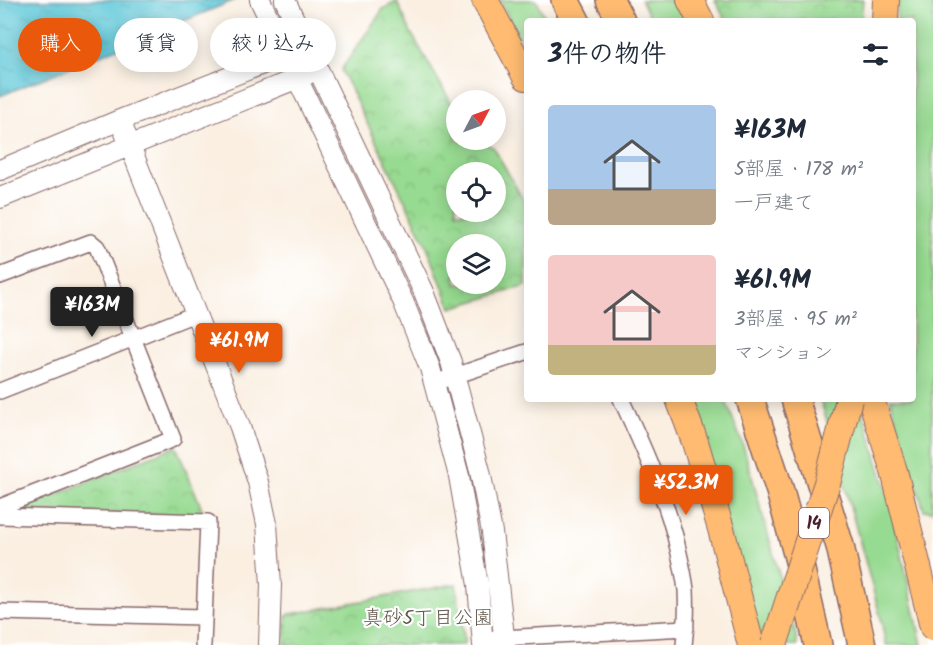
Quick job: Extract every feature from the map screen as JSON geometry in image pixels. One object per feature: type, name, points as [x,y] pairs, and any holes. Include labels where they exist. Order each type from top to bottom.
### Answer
[{"type":"highway","points":[[485,0],[524,73]]},
{"type":"highway","points":[[565,0],[574,18]]},
{"type":"highway","points":[[610,0],[619,18]]},
{"type":"highway","points":[[690,0],[699,18]]},
{"type":"highway","points":[[885,18],[886,0]]},
{"type":"highway","points":[[680,402],[695,442],[721,529],[751,645]]},
{"type":"highway","points":[[751,402],[780,491],[818,645]]},
{"type":"highway","points":[[796,402],[840,546],[862,645]]},
{"type":"highway","name":"14","points":[[774,645],[828,480],[848,402]]},
{"type":"highway","points":[[872,402],[894,471],[933,627]]},
{"type":"street","points":[[260,0],[269,18]]},
{"type":"street","points":[[285,0],[294,18]]},
{"type":"street","points":[[0,170],[243,72]]},
{"type":"street","points":[[294,72],[403,301],[430,368],[459,476],[478,585],[482,642],[584,639],[686,628]]},
{"type":"street","points":[[0,198],[312,72]]},
{"type":"street","points":[[320,72],[424,292],[456,376],[480,471],[492,532],[504,641]]},
{"type":"street","points":[[120,120],[240,427],[263,502],[267,524],[271,585],[269,645]]},
{"type":"street","points":[[0,276],[91,242],[97,247],[172,439],[0,507]]},
{"type":"street","points":[[0,391],[195,314]]},
{"type":"street","points":[[434,383],[524,353]]},
{"type":"street","points":[[622,402],[652,470],[681,558],[686,589],[684,645]]},
{"type":"street","points":[[0,516],[208,522],[202,645]]},
{"type":"street","points":[[0,612],[203,617]]},
{"type":"green space","points":[[500,0],[536,0],[545,18],[524,18],[524,48]]},
{"type":"green space","points":[[641,0],[677,0],[686,18],[650,18]]},
{"type":"green space","points":[[715,0],[863,0],[861,18],[724,18]]},
{"type":"green space","points":[[898,0],[933,0],[932,511],[924,510],[891,402],[916,402],[916,18],[897,18]]},
{"type":"green space","points":[[397,1],[410,31],[446,94],[446,150],[495,150],[502,162],[446,162],[446,222],[506,222],[506,169],[524,201],[524,287],[506,292],[506,234],[446,234],[446,294],[499,294],[451,308],[426,244],[341,70],[383,9]]},
{"type":"green space","points":[[692,402],[726,402],[743,445],[797,645],[761,645]]},
{"type":"green space","points":[[821,402],[860,402],[889,498],[922,645],[886,645],[880,615]]},
{"type":"green space","points":[[176,446],[205,516],[26,511],[25,507]]},
{"type":"green space","name":"真砂5丁目公園","points":[[456,584],[464,645],[285,645],[286,615]]},
{"type":"water","points":[[0,0],[235,0],[191,18],[114,18],[114,49],[102,54],[102,18],[18,18],[18,72],[59,72],[0,96]]}]
